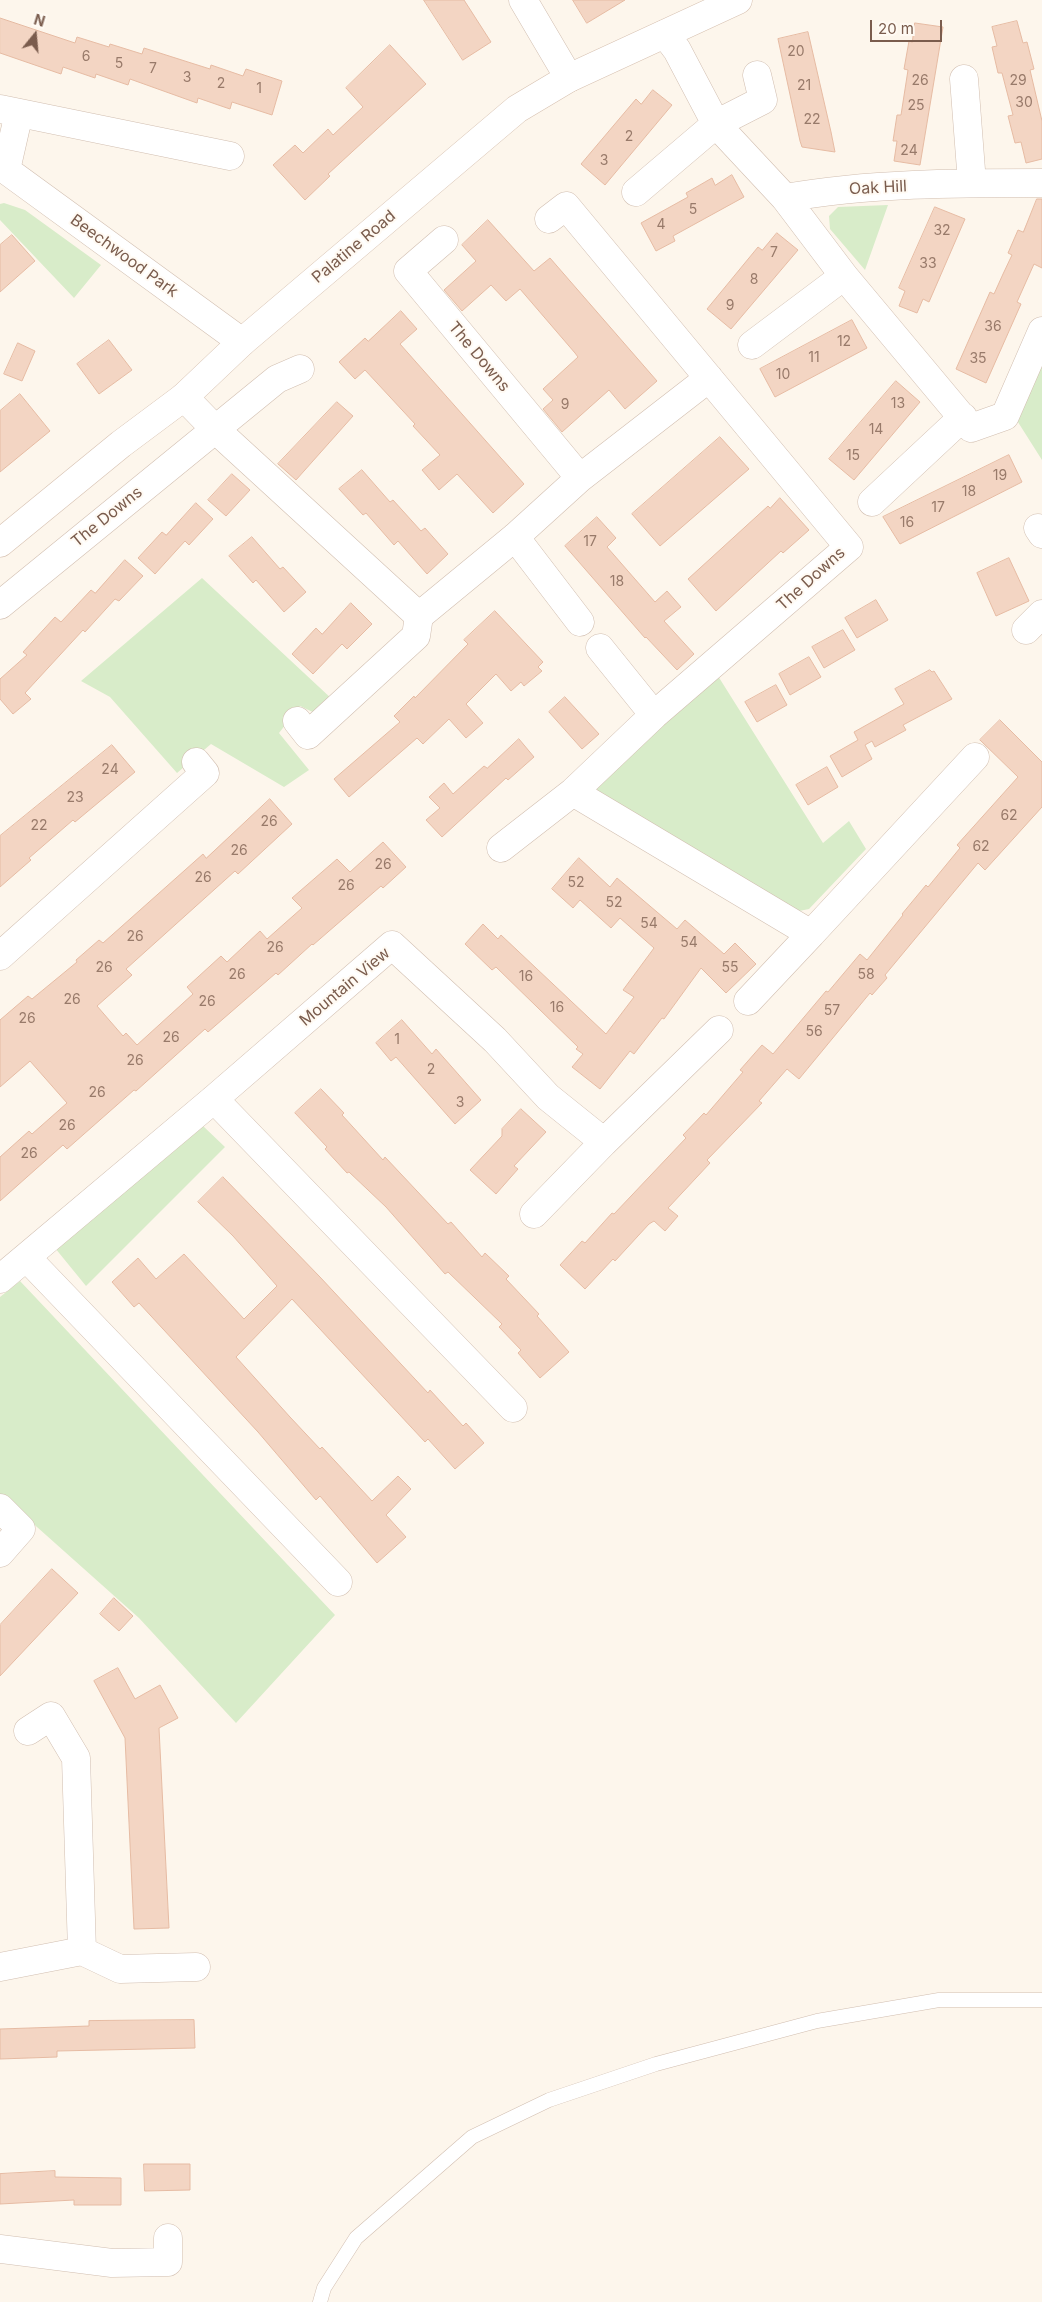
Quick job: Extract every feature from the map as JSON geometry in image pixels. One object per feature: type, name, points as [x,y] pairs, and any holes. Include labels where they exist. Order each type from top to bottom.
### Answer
[{"type":"street","points":[[523,0],[569,78]]},
{"type":"street","name":"Palatine Road","points":[[0,542],[121,444],[184,397],[242,342],[517,109],[569,78],[738,0]]},
{"type":"street","points":[[664,34],[677,50],[716,124],[785,198],[844,276],[971,428],[1005,416],[1042,331]]},
{"type":"street","points":[[636,192],[716,124],[763,100],[757,75]]},
{"type":"street","points":[[964,79],[972,183]]},
{"type":"street","name":"Beechwood Park","points":[[230,156],[10,111],[3,174],[242,342]]},
{"type":"street","name":"Oak Hill","points":[[785,198],[824,191],[972,183],[1042,183]]},
{"type":"street","name":"The Downs","points":[[501,848],[573,792],[654,716],[849,547],[566,206],[549,219]]},
{"type":"street","name":"The Downs","points":[[444,240],[408,271],[580,478]]},
{"type":"street","points":[[752,345],[844,276]]},
{"type":"street","name":"The Downs","points":[[0,605],[277,379],[300,370]]},
{"type":"street","points":[[297,721],[308,735],[416,636],[419,616],[515,537],[580,478],[709,378]]},
{"type":"street","points":[[184,397],[215,429],[419,616]]},
{"type":"street","points":[[872,502],[963,417]]},
{"type":"street","points":[[515,537],[580,622]]},
{"type":"street","points":[[600,648],[654,716]]},
{"type":"street","points":[[748,1001],[975,757]]},
{"type":"street","points":[[0,956],[204,772],[196,762]]},
{"type":"street","points":[[573,792],[811,934]]},
{"type":"street","name":"Mountain View","points":[[0,1279],[214,1099],[392,945],[495,1040],[548,1097],[604,1142]]},
{"type":"street","points":[[534,1214],[604,1142],[719,1030]]},
{"type":"street","points":[[214,1099],[513,1408]]},
{"type":"street","points":[[27,1258],[338,1582]]},
{"type":"street","points":[[0,1508],[21,1529],[0,1553]]},
{"type":"street","points":[[28,1731],[51,1716],[76,1758],[82,1951]]},
{"type":"street","points":[[0,1967],[82,1951],[120,1969],[196,1968]]},
{"type":"street","points":[[0,2249],[37,2252],[112,2263],[168,2262],[168,2238]]},
{"type":"lane","points":[[320,2302],[324,2288],[356,2238],[472,2137],[549,2100],[656,2064],[817,2021],[939,2000],[1042,2000]]},
{"type":"green space","points":[[4,203],[25,210],[101,265],[74,298],[0,220],[0,204]]},
{"type":"green space","points":[[888,205],[865,270],[830,229],[829,216],[838,207]]},
{"type":"green space","points":[[1042,360],[1042,460],[1016,419]]},
{"type":"green space","points":[[202,578],[333,700],[317,714],[300,706],[279,733],[309,770],[284,787],[211,744],[177,773],[110,697],[81,681]]},
{"type":"green space","points":[[718,676],[823,843],[849,821],[866,849],[809,909],[799,911],[598,800],[596,785]]},
{"type":"green space","points":[[203,1126],[225,1147],[86,1286],[55,1248]]},
{"type":"green space","points":[[20,1281],[335,1615],[236,1723],[139,1618],[0,1494],[0,1297]]},
{"type":"building","points":[[424,0],[464,0],[491,42],[463,60]]},
{"type":"building","points":[[573,0],[625,0],[587,23]]},
{"type":"building","points":[[0,18],[75,43],[77,37],[109,47],[110,44],[142,54],[144,48],[210,69],[211,65],[243,76],[246,69],[282,81],[272,115],[232,102],[230,109],[198,98],[197,103],[130,79],[128,85],[96,74],[95,78],[63,67],[61,74],[0,53]]},
{"type":"building","points":[[1017,21],[1023,43],[1027,42],[1034,69],[1030,70],[1042,121],[1042,159],[1026,163],[1021,142],[1015,143],[1008,116],[1013,115],[1002,73],[998,73],[992,47],[997,46],[992,27]]},
{"type":"building","points":[[915,23],[943,27],[920,165],[894,161],[897,141],[893,141],[897,115],[901,115],[908,70],[904,69],[909,41],[912,42]]},
{"type":"building","points":[[808,32],[835,152],[802,147],[800,141],[778,39]]},
{"type":"building","points":[[390,45],[426,84],[328,174],[330,176],[305,200],[273,165],[295,145],[303,153],[328,129],[333,135],[363,107],[346,88]]},
{"type":"building","points":[[653,90],[672,105],[605,185],[581,164],[636,99],[641,104]]},
{"type":"building","points":[[732,175],[744,197],[673,236],[675,241],[656,251],[641,223],[688,197],[686,193],[712,178],[715,185]]},
{"type":"building","points":[[1037,199],[1042,199],[1042,268],[1034,264],[1017,302],[1021,304],[986,383],[956,369],[990,292],[994,294],[1012,255],[1008,253],[1018,230],[1023,232]]},
{"type":"building","points":[[935,207],[965,219],[929,302],[923,299],[917,313],[899,306],[905,291],[899,288]]},
{"type":"building","points":[[488,220],[534,271],[550,258],[657,381],[625,409],[609,390],[562,432],[543,409],[553,400],[543,389],[578,357],[575,353],[520,289],[506,301],[491,285],[462,311],[444,290],[476,261],[462,245]]},
{"type":"building","points":[[777,233],[798,250],[731,329],[707,309],[758,247],[762,250]]},
{"type":"building","points":[[12,235],[35,261],[0,292],[0,245]]},
{"type":"building","points":[[401,311],[417,329],[400,344],[524,484],[493,513],[457,474],[439,490],[422,470],[440,455],[413,426],[415,424],[365,370],[355,379],[339,362],[365,338],[368,341]]},
{"type":"building","points":[[852,320],[867,348],[775,397],[760,369]]},
{"type":"building","points":[[109,340],[132,370],[99,394],[77,364]]},
{"type":"building","points":[[18,343],[35,351],[22,381],[4,374]]},
{"type":"building","points":[[896,381],[920,402],[854,480],[829,459]]},
{"type":"building","points":[[20,394],[50,431],[0,472],[0,411]]},
{"type":"building","points":[[337,402],[353,416],[296,480],[278,464]]},
{"type":"building","points":[[720,437],[749,469],[660,546],[632,514]]},
{"type":"building","points":[[1009,455],[1022,482],[900,544],[883,517]]},
{"type":"building","points":[[362,470],[390,502],[393,500],[421,531],[425,528],[448,554],[427,574],[398,541],[394,545],[366,513],[363,515],[339,489]]},
{"type":"building","points":[[232,474],[250,490],[226,516],[208,500]]},
{"type":"building","points":[[780,498],[809,530],[783,553],[781,551],[716,611],[688,579],[768,506],[770,508]]},
{"type":"building","points":[[196,503],[213,519],[189,545],[185,541],[155,574],[138,558],[162,532],[166,535]]},
{"type":"building","points":[[597,517],[616,538],[607,547],[655,602],[667,591],[681,607],[664,621],[694,654],[677,670],[645,638],[565,546]]},
{"type":"building","points":[[252,537],[280,569],[283,567],[306,592],[284,612],[256,580],[253,583],[229,556]]},
{"type":"building","points":[[1009,558],[1029,601],[996,616],[977,573]]},
{"type":"building","points":[[125,560],[143,576],[119,601],[115,599],[85,632],[83,630],[25,693],[31,699],[13,714],[0,699],[0,679],[27,655],[23,652],[55,617],[61,622],[91,590],[95,593]]},
{"type":"building","points":[[876,600],[888,620],[857,638],[845,618]]},
{"type":"building","points":[[351,603],[372,624],[347,649],[342,644],[313,674],[292,654],[316,628],[322,634]]},
{"type":"building","points":[[495,611],[543,662],[538,667],[542,671],[524,686],[521,682],[511,691],[496,674],[466,704],[483,723],[466,738],[449,719],[423,744],[417,738],[349,797],[334,779],[400,722],[394,716],[414,696],[415,698],[468,644],[464,640]]},
{"type":"building","points":[[843,630],[855,650],[824,668],[812,647]]},
{"type":"building","points":[[809,657],[821,677],[790,695],[779,674]]},
{"type":"building","points":[[930,670],[934,671],[952,699],[903,725],[906,730],[875,747],[872,741],[865,745],[872,759],[842,777],[830,756],[858,740],[854,732],[904,704],[895,689]]},
{"type":"building","points":[[776,685],[787,705],[757,722],[745,702]]},
{"type":"building","points":[[565,697],[599,734],[582,749],[549,712]]},
{"type":"building","points":[[1000,720],[1042,762],[1042,807],[985,870],[978,863],[885,975],[887,978],[872,995],[870,993],[799,1079],[787,1069],[759,1101],[762,1103],[707,1160],[710,1163],[668,1208],[678,1216],[665,1231],[654,1221],[649,1224],[615,1261],[613,1259],[585,1289],[560,1265],[582,1241],[585,1243],[612,1213],[614,1214],[686,1138],[683,1135],[704,1113],[706,1115],[743,1072],[740,1070],[762,1045],[773,1054],[860,954],[867,960],[926,885],[928,887],[960,848],[957,845],[1018,777],[980,740]]},
{"type":"building","points":[[519,739],[534,757],[508,780],[506,778],[442,837],[426,820],[440,808],[429,797],[444,783],[453,794],[484,766],[487,768]]},
{"type":"building","points":[[112,745],[135,772],[75,822],[73,820],[29,858],[31,860],[0,887],[0,836]]},
{"type":"building","points":[[827,767],[838,787],[808,805],[796,785]]},
{"type":"building","points":[[270,799],[292,824],[238,874],[235,871],[126,969],[132,975],[97,1006],[123,1036],[126,1033],[137,1045],[193,994],[187,987],[221,956],[227,962],[260,931],[267,939],[302,908],[292,898],[337,859],[350,872],[383,842],[406,867],[383,888],[381,886],[312,944],[278,975],[276,973],[208,1032],[205,1029],[136,1091],[134,1090],[67,1149],[63,1145],[0,1201],[0,1157],[29,1131],[32,1134],[67,1103],[30,1061],[0,1087],[0,1020],[28,996],[32,999],[77,962],[76,960],[99,940],[103,943],[203,854],[206,858]]},
{"type":"building","points":[[579,858],[610,887],[617,878],[677,929],[685,920],[724,954],[735,943],[756,964],[726,993],[701,968],[664,1019],[662,1018],[634,1054],[630,1051],[600,1089],[572,1067],[583,1054],[576,1049],[578,1047],[496,967],[492,970],[465,944],[483,924],[498,939],[501,935],[606,1034],[634,997],[623,990],[654,948],[620,918],[611,928],[580,900],[573,908],[552,889]]},
{"type":"building","points":[[402,1020],[432,1054],[436,1049],[481,1100],[455,1124],[396,1057],[391,1061],[376,1043]]},
{"type":"building","points":[[321,1089],[344,1113],[342,1115],[383,1160],[385,1157],[448,1224],[451,1222],[482,1257],[485,1253],[509,1276],[506,1279],[539,1314],[537,1316],[569,1352],[540,1378],[518,1353],[521,1350],[499,1327],[502,1324],[448,1272],[445,1274],[386,1207],[349,1172],[347,1173],[325,1149],[327,1147],[295,1113]]},
{"type":"building","points":[[521,1109],[546,1132],[514,1166],[518,1169],[496,1194],[470,1170],[502,1136],[502,1129]]},
{"type":"building","points":[[223,1177],[320,1277],[428,1393],[430,1390],[463,1426],[466,1423],[484,1443],[455,1469],[428,1439],[425,1442],[292,1299],[236,1357],[320,1449],[322,1447],[372,1501],[398,1476],[411,1489],[386,1515],[406,1537],[377,1563],[320,1496],[316,1500],[258,1432],[139,1303],[134,1307],[112,1282],[138,1258],[156,1279],[184,1254],[244,1319],[277,1286],[233,1236],[198,1202]]},
{"type":"building","points":[[52,1569],[78,1593],[0,1676],[0,1625]]},
{"type":"building","points":[[114,1598],[133,1616],[119,1631],[100,1614]]},
{"type":"building","points":[[118,1668],[135,1699],[160,1685],[178,1718],[159,1728],[169,1928],[134,1929],[125,1738],[94,1681]]},
{"type":"building","points":[[194,2020],[195,2048],[57,2051],[57,2057],[0,2059],[0,2029],[89,2026],[89,2021]]},
{"type":"building","points":[[144,2164],[190,2164],[190,2190],[145,2191]]},
{"type":"building","points":[[55,2171],[55,2177],[121,2178],[121,2205],[74,2205],[74,2200],[0,2204],[0,2174]]}]
